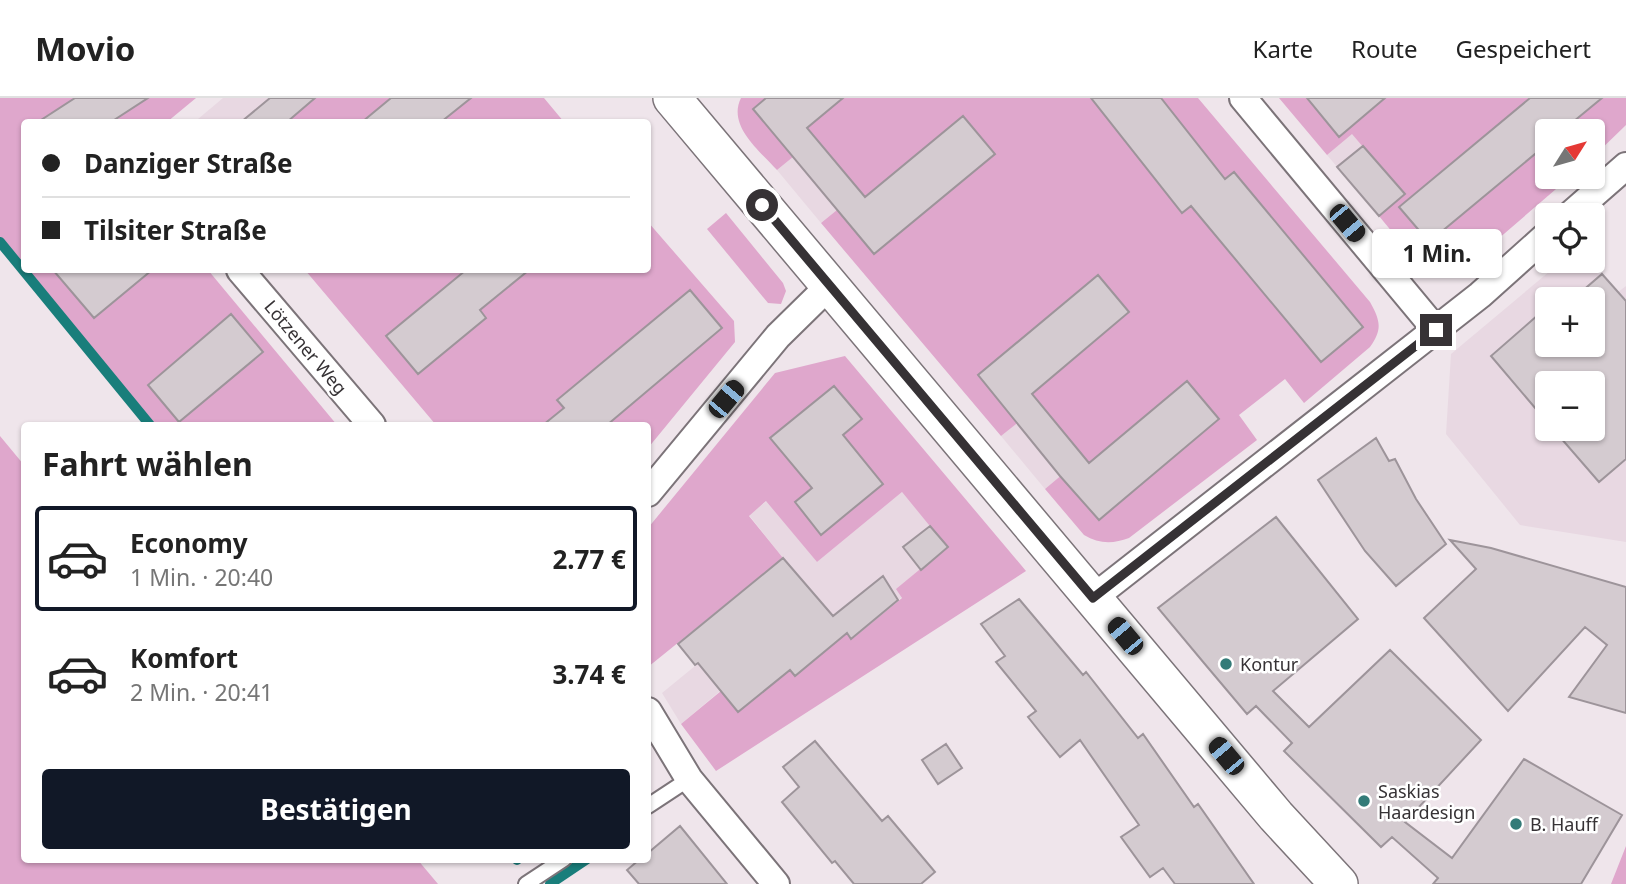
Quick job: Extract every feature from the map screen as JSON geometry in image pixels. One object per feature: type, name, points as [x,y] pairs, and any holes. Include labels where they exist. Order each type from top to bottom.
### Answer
[{"type":"street","points":[[1244,98],[1436,330]]},
{"type":"street","points":[[679,100],[830,285],[1276,816],[1339,884]]},
{"type":"street","points":[[1584,203],[1626,166]]},
{"type":"street","points":[[1093,598],[1480,295],[1535,246]]},
{"type":"street","name":"Lötzener Weg","points":[[243,273],[369,422]]},
{"type":"street","points":[[651,490],[778,336],[830,285]]},
{"type":"street","points":[[651,716],[690,779],[776,884]]},
{"type":"lane","points":[[651,804],[690,779]]},
{"type":"lane","points":[[526,884],[558,863]]},
{"type":"shaded area","points":[[0,98],[196,98],[171,119],[21,119],[21,265],[0,240]]},
{"type":"shaded area","points":[[223,98],[315,98],[290,119],[198,119]]},
{"type":"shaded area","points":[[315,98],[544,98],[562,119],[290,119]]},
{"type":"shaded area","points":[[741,98],[1198,98],[1370,302],[1378,319],[1377,335],[1370,347],[1304,403],[1285,379],[1239,415],[1257,440],[1129,538],[1112,542],[1095,540],[1084,535],[1045,489],[1083,457],[1040,405],[1001,436],[821,223],[859,192],[815,139],[777,170],[754,146],[742,128],[738,118]]},
{"type":"shaded area","points":[[1279,98],[1626,98],[1626,125],[1605,145],[1605,119],[1535,119],[1535,189],[1556,189],[1540,203],[1535,203],[1535,207],[1462,270],[1451,274],[1431,273],[1421,267],[1379,216],[1404,195],[1352,134],[1327,155]]},
{"type":"shaded area","points":[[1352,133],[1404,195],[1379,216],[1327,155]]},
{"type":"shaded area","points":[[815,139],[859,192],[821,223],[777,170]]},
{"type":"shaded area","points":[[726,213],[783,283],[786,291],[781,304],[768,303],[707,229]]},
{"type":"shaded area","points":[[651,225],[734,321],[735,342],[651,444],[651,422],[433,422],[308,273],[651,273]]},
{"type":"shaded area","points":[[27,273],[210,273],[335,422],[152,422]]},
{"type":"shaded area","points":[[1548,273],[1596,273],[1602,274],[1618,292],[1626,286],[1626,542],[1520,525],[1446,434],[1451,354]]},
{"type":"shaded area","points":[[845,356],[1026,571],[716,771],[681,724],[721,691],[738,712],[789,670],[795,676],[847,633],[852,639],[902,598],[896,589],[947,547],[902,492],[817,562],[766,501],[749,516],[783,558],[651,665],[651,524],[775,373]]},
{"type":"shaded area","points":[[1040,404],[1083,457],[1045,489],[1001,436]]},
{"type":"shaded area","points":[[0,436],[21,461],[21,863],[420,863],[438,884],[0,884]]},
{"type":"shaded area","points":[[902,492],[948,547],[897,589],[902,597],[851,639],[846,634],[795,676],[790,670],[738,712],[720,691],[681,724],[662,693],[695,666],[678,644],[783,558],[749,515],[767,501],[817,562]]},
{"type":"shaded area","points":[[1626,846],[1626,884],[1611,884]]},
{"type":"building","points":[[75,98],[148,98],[116,119],[43,119]]},
{"type":"building","points":[[270,98],[315,98],[290,119],[245,119]]},
{"type":"building","points":[[391,98],[471,98],[445,119],[366,119]]},
{"type":"building","points":[[766,98],[843,98],[807,128],[865,197],[963,116],[995,154],[874,254],[753,109]]},
{"type":"building","points":[[1091,98],[1161,98],[1225,179],[1234,172],[1363,327],[1321,362],[1191,206],[1182,213]]},
{"type":"building","points":[[1307,98],[1385,98],[1339,137]]},
{"type":"building","points":[[1530,98],[1602,98],[1577,119],[1535,119],[1535,154],[1429,242],[1399,207]]},
{"type":"building","points":[[1363,146],[1405,194],[1379,216],[1337,167]]},
{"type":"building","points":[[56,273],[148,273],[94,318]]},
{"type":"building","points":[[462,273],[525,273],[480,310],[486,318],[418,374],[386,336]]},
{"type":"building","points":[[1602,274],[1626,301],[1626,459],[1599,482],[1563,441],[1605,441],[1605,371],[1535,371],[1535,408],[1491,356],[1535,318],[1535,357],[1605,357],[1605,287],[1587,287]]},
{"type":"building","points":[[1098,275],[1129,312],[1032,394],[1089,463],[1187,381],[1219,419],[1099,520],[978,375]]},
{"type":"building","points":[[690,290],[722,328],[611,422],[547,422],[564,408],[557,400]]},
{"type":"building","points":[[231,314],[263,352],[179,422],[148,385]]},
{"type":"building","points":[[834,386],[862,419],[843,435],[883,484],[821,535],[795,502],[812,488],[770,438]]},
{"type":"building","points":[[1376,438],[1389,461],[1395,459],[1416,499],[1446,544],[1396,586],[1365,551],[1318,480]]},
{"type":"building","points":[[1276,517],[1358,619],[1273,691],[1309,727],[1390,650],[1481,740],[1405,822],[1452,858],[1524,759],[1622,815],[1581,884],[1433,884],[1438,878],[1392,837],[1381,847],[1284,751],[1292,743],[1256,706],[1247,714],[1158,608]]},
{"type":"building","points":[[930,526],[948,547],[921,570],[903,547]]},
{"type":"building","points":[[1450,540],[1491,548],[1626,587],[1626,713],[1569,697],[1607,645],[1585,627],[1508,711],[1424,618],[1476,569]]},
{"type":"building","points":[[783,558],[833,616],[883,576],[898,600],[851,639],[847,633],[795,676],[790,670],[738,712],[698,663],[695,665],[678,644]]},
{"type":"building","points":[[1019,599],[1083,675],[1086,672],[1138,738],[1143,734],[1194,807],[1198,804],[1254,884],[1175,884],[1163,868],[1150,877],[1121,837],[1139,825],[1080,740],[1060,757],[1028,717],[1036,711],[996,662],[1005,656],[981,624]]},
{"type":"building","points":[[815,741],[882,821],[888,816],[935,872],[921,884],[854,884],[835,861],[832,863],[782,802],[799,787],[783,767]]},
{"type":"building","points":[[946,744],[962,768],[938,784],[922,760]]},
{"type":"building","points":[[680,826],[727,884],[639,884],[627,870],[635,863],[651,863],[651,850]]},
{"type":"waterway","points":[[0,242],[21,268]]},
{"type":"waterway","points":[[25,273],[148,422]]},
{"type":"waterway","points":[[550,884],[581,863]]},
{"type":"place","name":"Kontur","points":[[1226,664]]},
{"type":"place","name":"Saskias Haardesign","points":[[1364,801]]},
{"type":"place","name":"B. Hauff","points":[[1516,824]]},
{"type":"route","points":[[762,205],[1093,598],[1436,330]]}]
